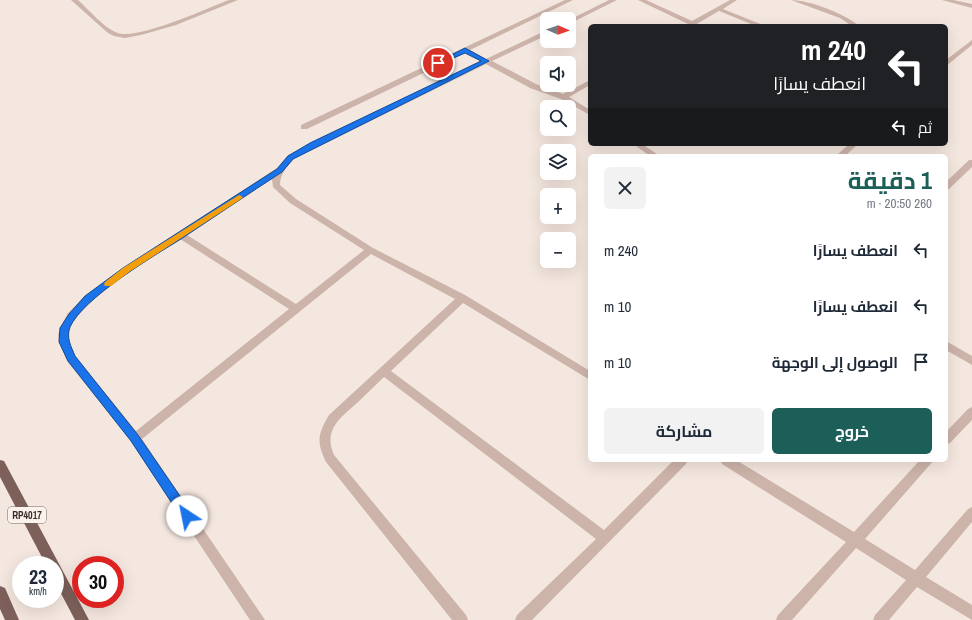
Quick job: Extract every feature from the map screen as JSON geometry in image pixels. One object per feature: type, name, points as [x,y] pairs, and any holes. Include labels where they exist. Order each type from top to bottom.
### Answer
[{"type":"main road","name":"RP4017","points":[[0,465],[48,556]]},
{"type":"main road","points":[[64,585],[82,620]]},
{"type":"main road","points":[[0,593],[12,620]]},
{"type":"street","points":[[76,2],[86,0]]},
{"type":"street","points":[[76,2],[109,30],[122,37],[137,35],[154,30],[235,0]]},
{"type":"street","points":[[304,127],[569,0]]},
{"type":"street","points":[[576,19],[614,0]]},
{"type":"street","points":[[641,0],[689,24]]},
{"type":"street","points":[[693,24],[734,0]]},
{"type":"street","points":[[794,0],[842,17],[853,24]]},
{"type":"street","points":[[945,0],[972,6]]},
{"type":"street","points":[[718,9],[757,24]]},
{"type":"street","points":[[540,35],[291,157],[280,170],[276,179],[276,185],[293,202],[370,250],[462,298],[588,375]]},
{"type":"street","points":[[948,62],[972,42]]},
{"type":"street","points":[[465,50],[534,86],[564,97],[588,112]]},
{"type":"street","points":[[564,97],[588,83]]},
{"type":"street","points":[[640,146],[653,154]]},
{"type":"street","points":[[842,154],[852,146]]},
{"type":"street","points":[[948,185],[972,162]]},
{"type":"street","points":[[258,620],[134,438],[77,367],[64,342],[63,335],[72,316],[88,299],[126,270],[280,170]]},
{"type":"street","points":[[181,235],[296,309]]},
{"type":"street","points":[[134,438],[370,250]]},
{"type":"street","points":[[461,620],[330,458],[325,447],[325,432],[333,418],[462,298]]},
{"type":"street","points":[[948,346],[972,362]]},
{"type":"street","points":[[383,371],[606,538]]},
{"type":"street","points":[[948,438],[972,412]]},
{"type":"street","points":[[522,620],[606,538],[680,462]]},
{"type":"street","points":[[729,462],[972,613]]},
{"type":"street","points":[[783,620],[926,462]]},
{"type":"street","points":[[880,620],[914,578],[972,513]]},
{"type":"slow traffic","points":[[108,284],[126,270],[239,197]]},
{"type":"route","points":[[187,516],[134,438],[80,372],[71,358],[64,342],[63,335],[65,328],[72,316],[88,299],[126,270],[280,170],[291,157],[486,61],[465,50],[438,63]]}]
